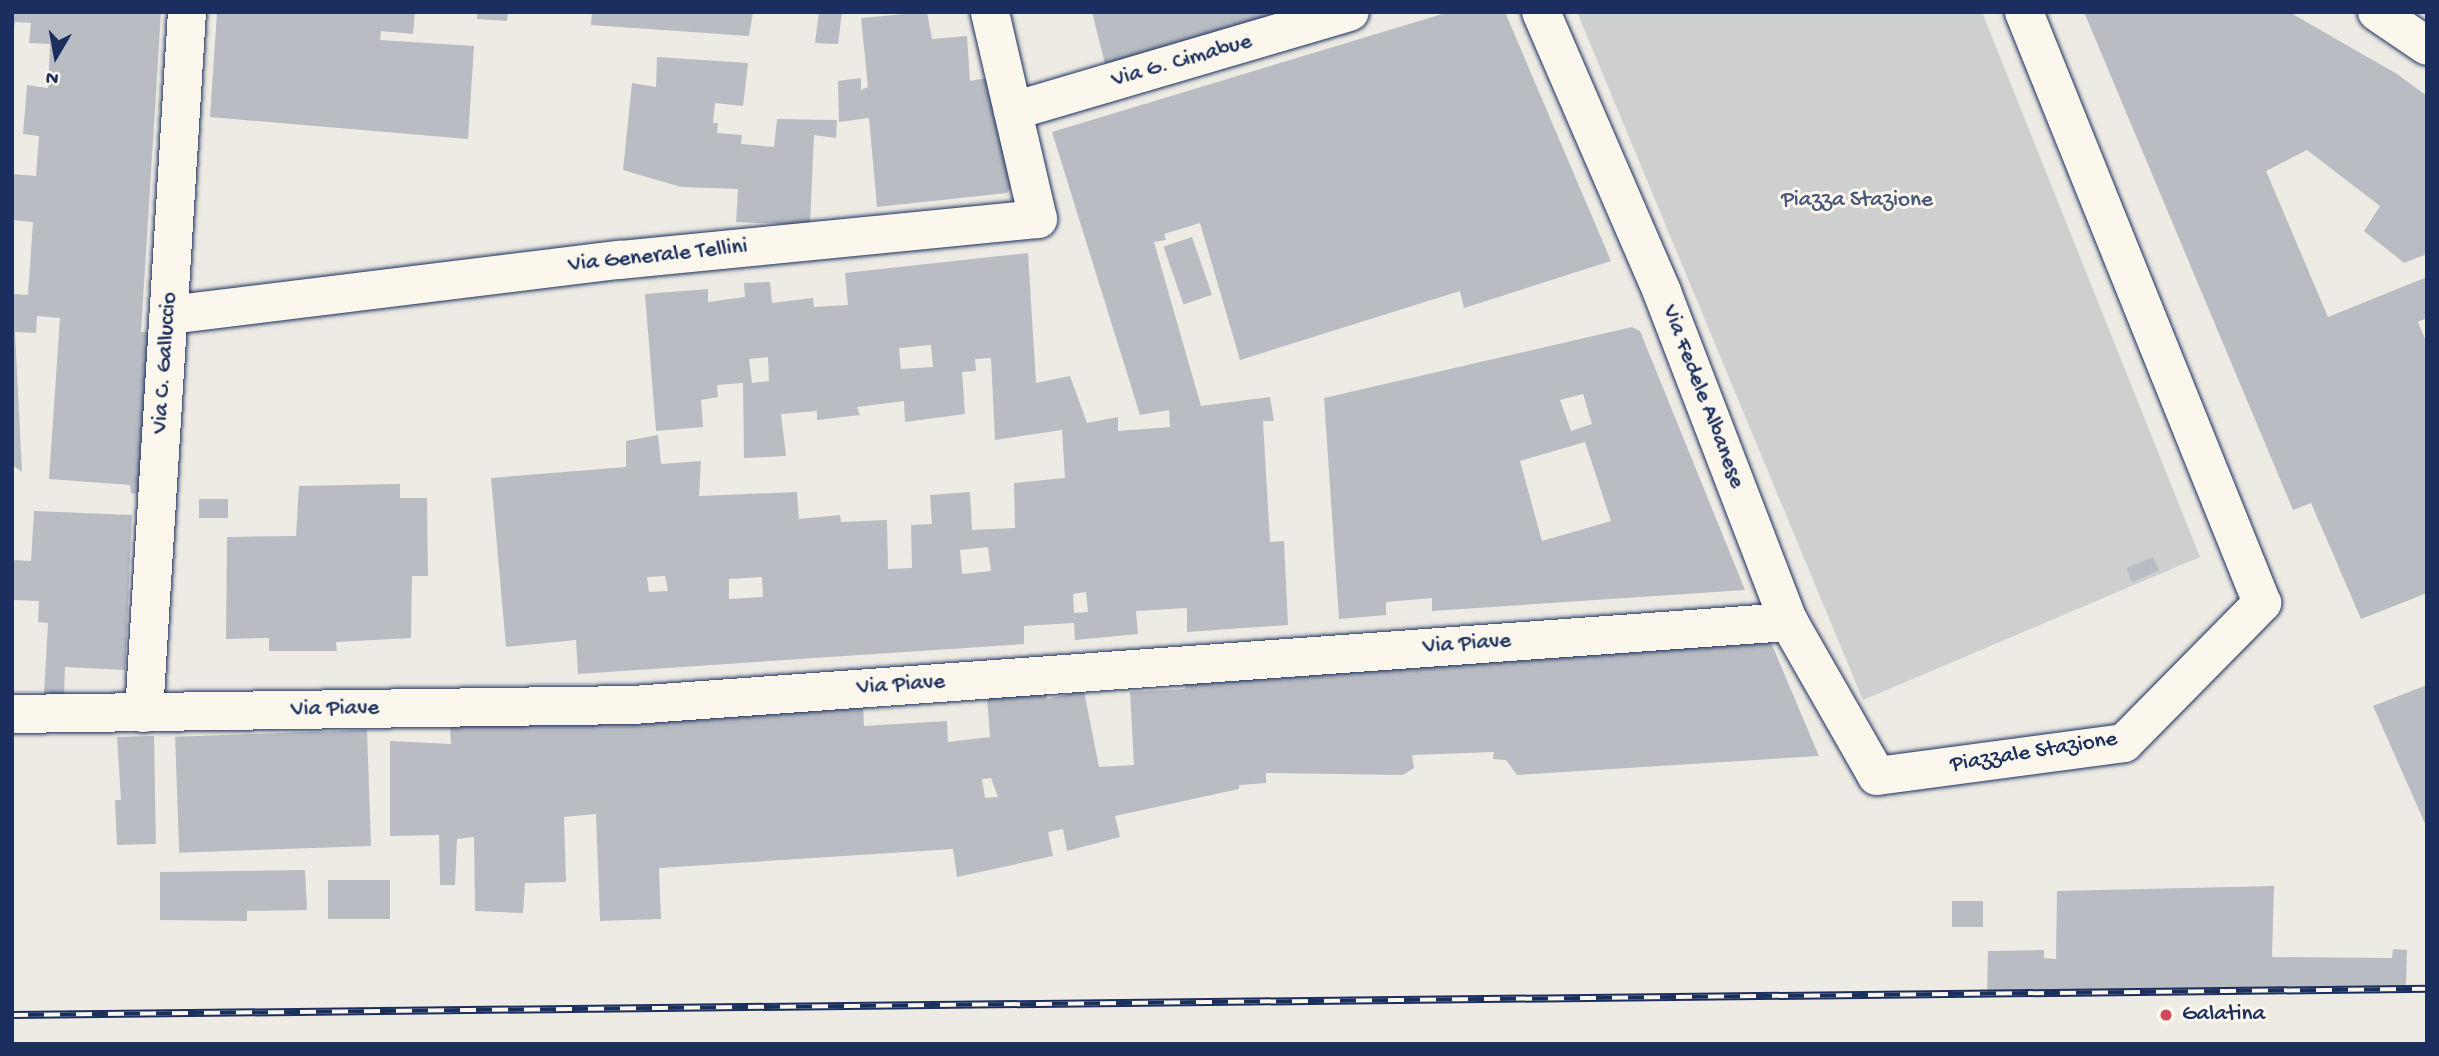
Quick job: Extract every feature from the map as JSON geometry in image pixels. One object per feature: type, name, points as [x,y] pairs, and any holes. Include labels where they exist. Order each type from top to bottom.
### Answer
[{"type":"street","name":"Via C. Galluccio","points":[[144,713],[187,12]]},
{"type":"street","points":[[990,12],[1013,111]]},
{"type":"street","name":"Via G. Cimabue","points":[[1013,111],[1350,12]]},
{"type":"street","name":"Via Fedele Albanese","points":[[1541,12],[1662,292],[1789,622],[1877,776]]},
{"type":"street","name":"Piazzale Stazione","points":[[1877,776],[2124,743],[2262,603],[2024,12]]},
{"type":"street","points":[[2377,12],[2427,46]]},
{"type":"street","name":"Via Generale Tellini","points":[[169,315],[620,260],[1038,219],[1013,111]]},
{"type":"street","name":"Via Piave","points":[[12,714],[633,705],[1789,622]]},
{"type":"green space","name":"Piazza Stazione","points":[[1577,12],[1982,12],[2200,557],[1863,700]]},
{"type":"building","points":[[12,12],[161,12],[141,332],[151,333],[142,494],[131,493],[130,485],[49,479],[60,318],[37,316],[36,333],[15,332],[22,472],[12,465],[12,294],[28,295],[33,222],[12,220],[12,174],[36,176],[39,136],[23,134],[27,85],[48,88],[50,44],[29,43],[31,23],[15,22],[12,38]]},
{"type":"building","points":[[217,12],[415,12],[413,34],[381,31],[380,40],[474,46],[468,139],[210,117]]},
{"type":"building","points":[[477,12],[508,12],[507,21],[477,19]]},
{"type":"building","points":[[592,12],[753,12],[749,36],[591,25]]},
{"type":"building","points":[[819,12],[842,12],[838,44],[815,43]]},
{"type":"building","points":[[927,12],[932,39],[967,36],[970,81],[987,78],[1014,183],[1007,193],[877,207],[869,118],[839,122],[838,81],[861,78],[861,90],[868,87],[861,18]]},
{"type":"building","points":[[1092,12],[1288,12],[1106,68]]},
{"type":"building","points":[[1449,12],[1505,12],[1611,261],[1464,308],[1460,291],[1240,360],[1200,223],[1164,234],[1166,240],[1154,242],[1201,406],[1270,397],[1274,421],[1263,421],[1270,542],[1284,541],[1288,625],[1187,632],[1187,608],[1136,611],[1138,634],[1075,640],[1074,623],[1024,626],[1024,644],[578,674],[576,640],[506,647],[491,478],[626,467],[626,441],[658,435],[661,464],[701,461],[699,496],[797,492],[799,519],[840,515],[841,522],[887,520],[888,569],[912,568],[911,525],[932,524],[930,495],[970,492],[972,530],[1015,528],[1014,483],[1065,478],[1062,430],[995,440],[991,358],[975,359],[976,371],[962,372],[965,414],[905,422],[904,401],[857,407],[860,415],[817,420],[817,411],[781,414],[786,456],[744,458],[743,383],[717,385],[718,397],[701,400],[703,427],[656,431],[645,294],[708,289],[708,302],[745,297],[744,283],[770,282],[772,303],[813,298],[814,307],[848,305],[845,273],[1028,253],[1036,383],[1070,376],[1087,423],[1118,417],[1118,431],[1170,427],[1169,410],[1140,415],[1052,132]],"holes":[[[931,345],[933,367],[901,369],[899,348]],[[768,357],[769,381],[752,383],[749,359]],[[988,547],[991,571],[962,574],[960,550]],[[665,576],[668,591],[649,592],[647,577]],[[762,577],[763,597],[729,599],[729,579]],[[1086,592],[1088,612],[1074,613],[1073,594]]]},
{"type":"building","points":[[2084,12],[2289,12],[2397,74],[2427,96],[2427,254],[2404,263],[2364,231],[2380,206],[2307,150],[2266,171],[2328,317],[2427,277],[2427,318],[2418,322],[2427,344],[2427,593],[2361,619],[2311,503],[2293,510]]},
{"type":"building","points":[[657,57],[748,63],[743,106],[715,103],[713,123],[718,123],[717,133],[742,135],[741,144],[774,147],[777,119],[837,120],[836,138],[814,135],[810,225],[736,222],[738,189],[681,187],[623,170],[632,83],[656,87]]},
{"type":"building","points":[[1192,237],[1212,295],[1183,304],[1164,247]]},
{"type":"building","points":[[1632,327],[1640,331],[1745,590],[1432,611],[1432,598],[1386,602],[1386,615],[1339,619],[1324,398]],"holes":[[[1583,394],[1592,424],[1571,431],[1560,400]],[[1585,442],[1611,521],[1542,541],[1520,461]]]},
{"type":"building","points":[[400,484],[400,498],[427,498],[428,576],[412,576],[411,638],[336,642],[337,651],[269,651],[269,638],[226,639],[227,537],[296,536],[299,486]]},
{"type":"building","points":[[199,499],[228,499],[228,518],[199,518]]},
{"type":"building","points":[[34,511],[132,515],[125,670],[65,667],[64,695],[44,694],[48,623],[38,622],[39,601],[12,600],[12,560],[31,561]]},
{"type":"building","points":[[2153,557],[2159,571],[2132,582],[2126,568]]},
{"type":"building","points":[[1770,640],[1819,756],[1517,775],[1506,760],[1493,759],[1494,752],[1412,755],[1414,768],[1403,775],[1266,773],[1266,783],[1239,785],[1239,789],[1115,816],[1120,837],[1067,851],[1063,829],[1048,832],[1053,856],[957,877],[953,849],[659,868],[661,919],[600,921],[596,814],[564,817],[566,882],[525,883],[523,913],[475,911],[474,837],[457,839],[455,885],[440,885],[439,835],[390,836],[390,741],[451,744],[450,725],[863,705],[864,726],[947,721],[948,742],[990,737],[987,697],[1047,689],[1047,699],[1084,691],[1099,767],[1134,765],[1130,692],[1185,689],[1185,681]],"holes":[[[991,778],[998,797],[985,798],[982,779]]]},
{"type":"building","points":[[2427,685],[2427,828],[2373,706]]},
{"type":"building","points":[[367,730],[371,846],[179,853],[175,737]]},
{"type":"building","points":[[154,736],[156,844],[117,845],[115,800],[121,800],[117,737]]},
{"type":"building","points":[[305,870],[307,910],[247,911],[247,921],[160,920],[160,872]]},
{"type":"building","points":[[328,880],[390,880],[390,919],[328,919]]},
{"type":"building","points":[[2274,886],[2272,957],[2392,958],[2393,949],[2407,950],[2406,986],[1987,995],[1988,951],[2044,950],[2044,958],[2056,959],[2057,891]]},
{"type":"building","points":[[1952,901],[1983,901],[1983,927],[1952,927]]},
{"type":"railway","points":[[12,1015],[2427,989]]},
{"type":"place","name":"Galatina","points":[[2166,1015]]}]
